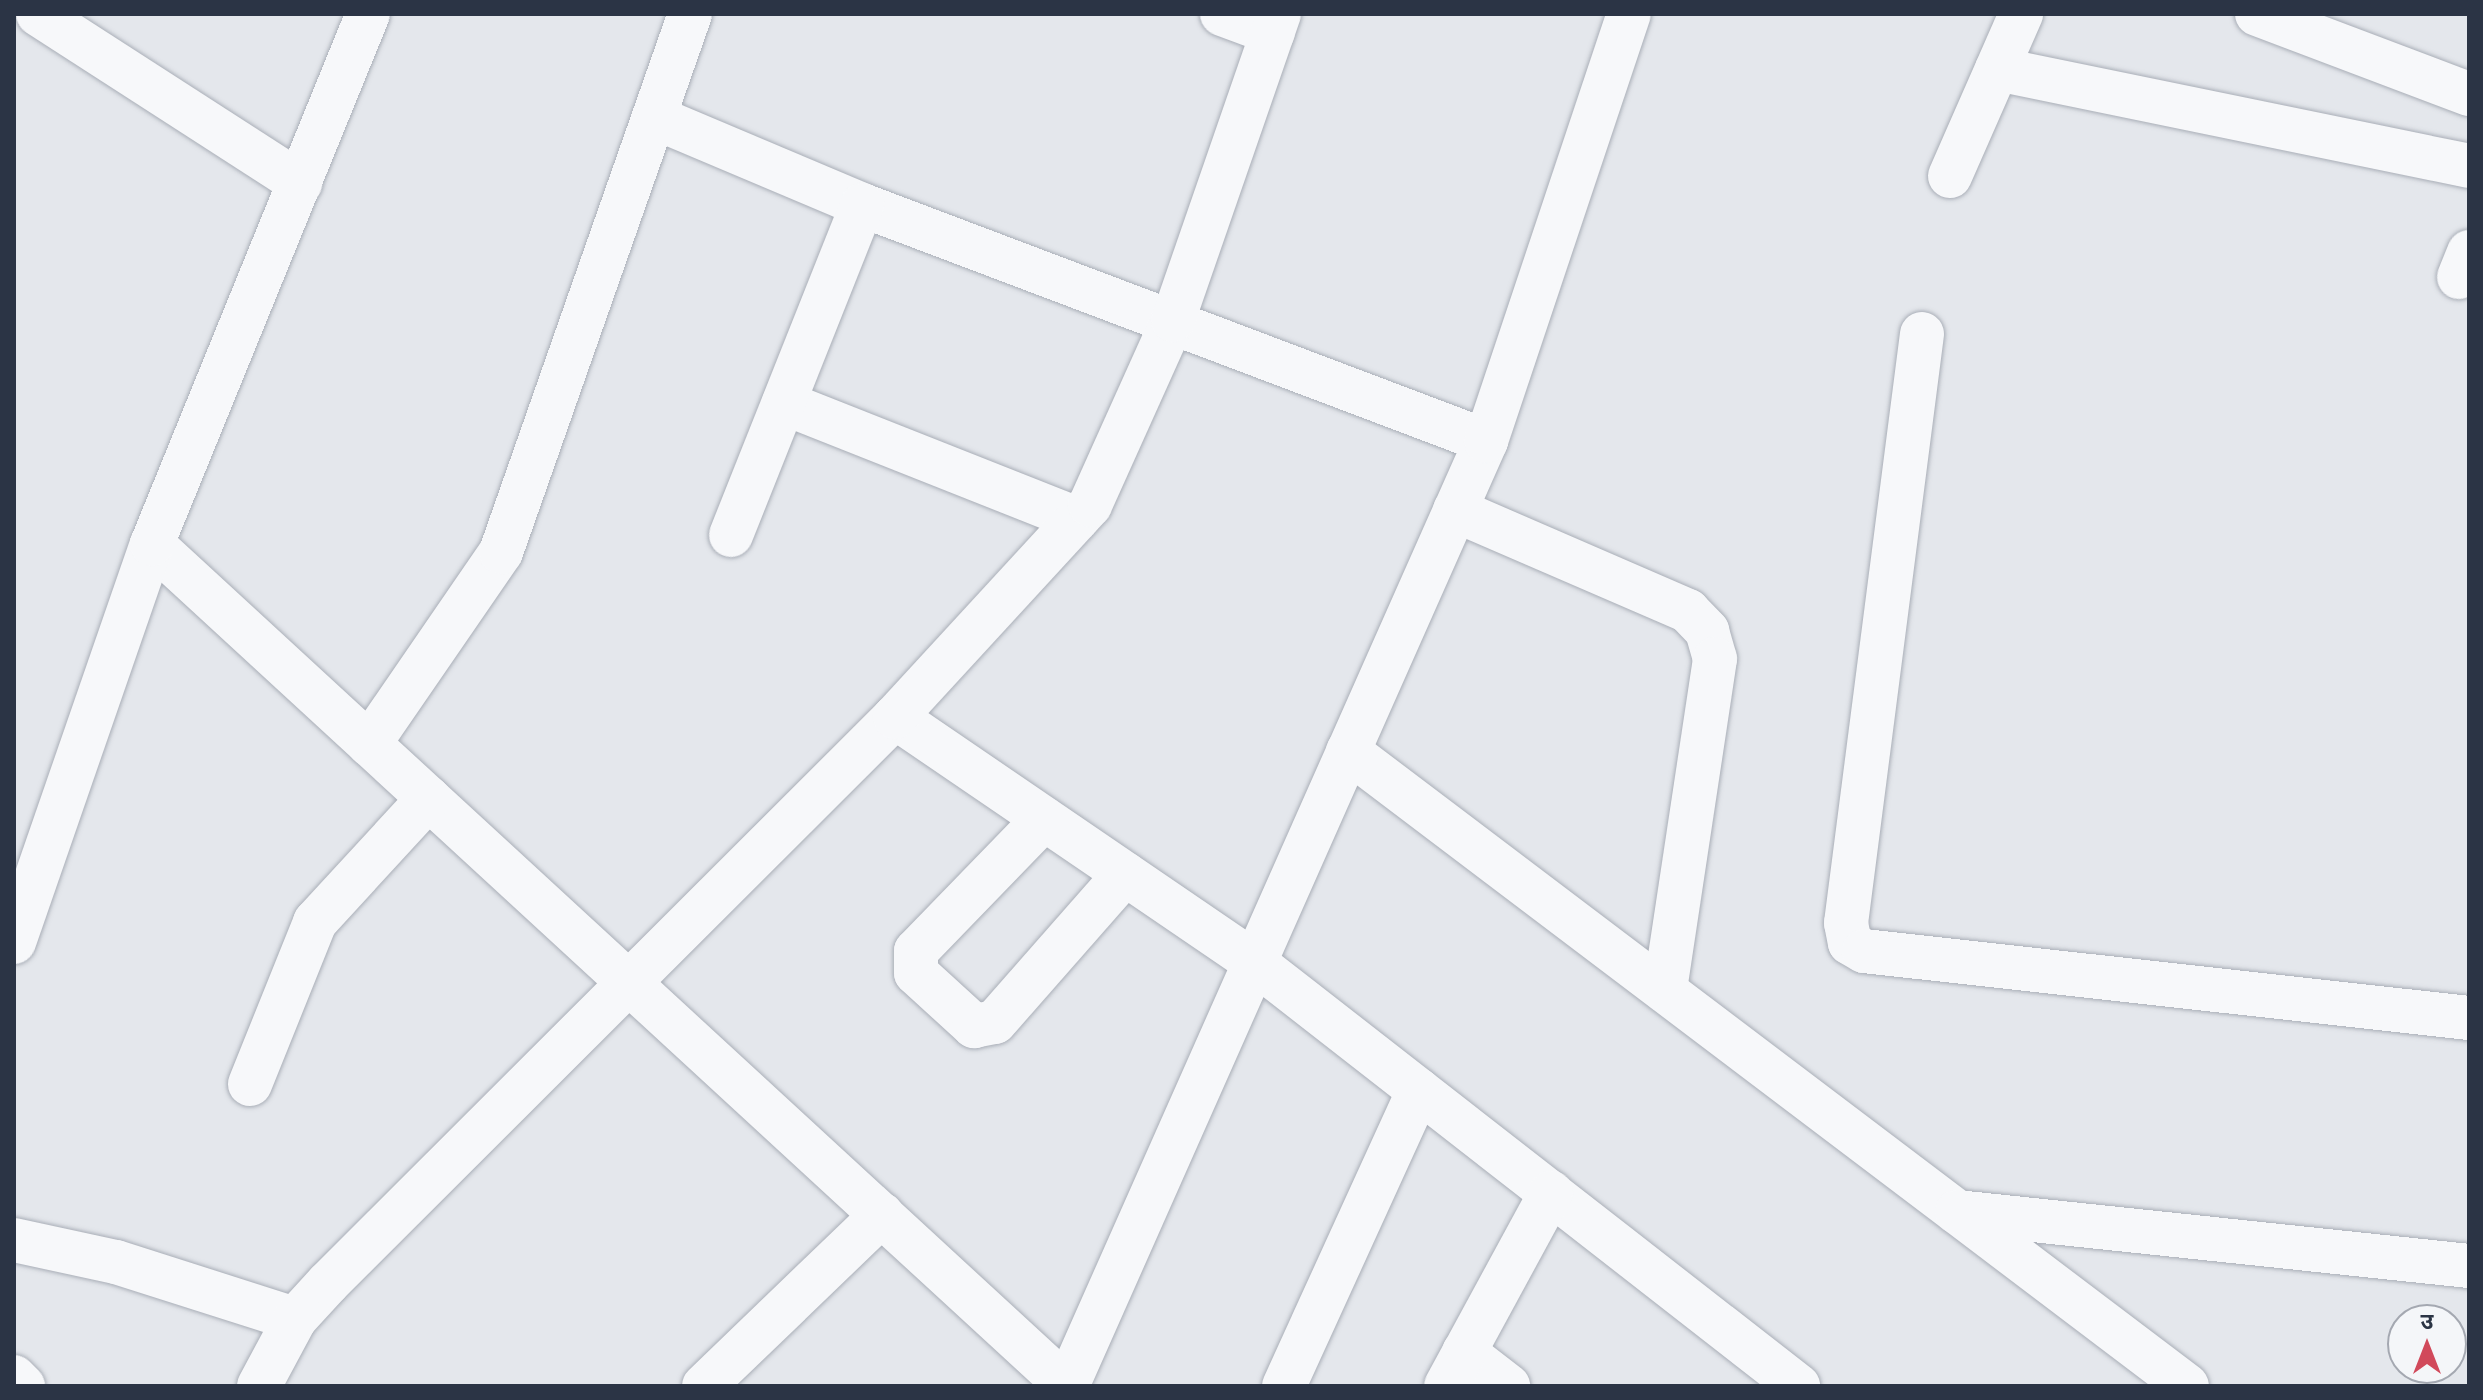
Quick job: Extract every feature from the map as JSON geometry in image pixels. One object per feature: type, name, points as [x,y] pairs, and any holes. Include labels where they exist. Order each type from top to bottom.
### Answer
[{"type":"street","points":[[38,14],[300,183]]},
{"type":"street","points":[[14,942],[152,544],[368,14]]},
{"type":"street","points":[[369,744],[501,552],[690,14]]},
{"type":"street","points":[[259,1386],[295,1319],[895,717],[1077,519],[1173,320],[1276,23],[1222,14]]},
{"type":"street","points":[[152,544],[1067,1386],[1486,441],[1629,14]]},
{"type":"street","points":[[1950,176],[2021,14]]},
{"type":"street","points":[[2257,14],[2469,94]]},
{"type":"street","points":[[1997,69],[2469,166]]},
{"type":"street","points":[[654,117],[862,205],[1173,320],[1486,441]]},
{"type":"street","points":[[731,535],[862,205]]},
{"type":"street","points":[[1922,334],[1846,923],[1850,943],[1864,951],[2469,1018]]},
{"type":"street","points":[[784,403],[1077,519]]},
{"type":"street","points":[[1455,510],[1688,611],[1707,631],[1715,659],[1665,990]]},
{"type":"street","points":[[895,717],[1254,962],[1798,1386]]},
{"type":"street","points":[[1348,751],[2187,1386]]},
{"type":"street","points":[[250,1084],[315,922],[429,798]]},
{"type":"street","points":[[1044,819],[916,951],[916,973],[974,1026],[995,1022],[1125,874]]},
{"type":"street","points":[[1284,1386],[1419,1090]]},
{"type":"street","points":[[1508,1386],[1455,1369],[1551,1193]]},
{"type":"street","points":[[1957,1212],[2469,1266]]},
{"type":"street","points":[[704,1386],[882,1215]]},
{"type":"street","points":[[14,1240],[116,1262],[295,1319]]},
{"type":"street","points":[[14,1377],[23,1386]]}]
